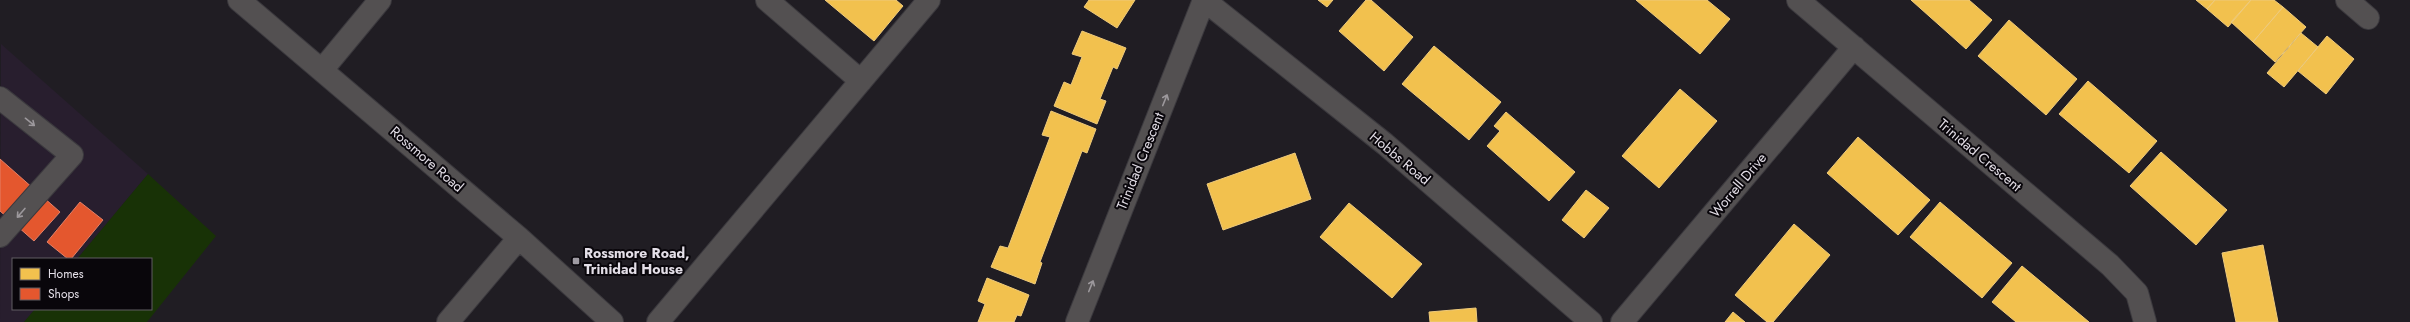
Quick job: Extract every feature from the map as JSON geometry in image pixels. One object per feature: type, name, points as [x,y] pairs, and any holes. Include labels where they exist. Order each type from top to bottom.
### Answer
[{"type":"street","points":[[322,70],[380,0]]},
{"type":"street","points":[[767,0],[861,81]]},
{"type":"street","points":[[658,322],[930,0]]},
{"type":"street","name":"Trinidad Crescent","points":[[1077,322],[1204,0]]},
{"type":"street","name":"Hobbs Road","points":[[1204,0],[1385,144],[1591,322]]},
{"type":"street","name":"Trinidad Crescent","points":[[1798,0],[2110,265],[2137,294],[2145,322]]},
{"type":"street","points":[[2347,0],[2368,18]]},
{"type":"street","name":"Rossmore Road","points":[[242,1],[519,238],[612,322]]},
{"type":"street","name":"Worrell Drive","points":[[1622,322],[1854,47]]},
{"type":"street","points":[[0,98],[72,155],[0,236]]},
{"type":"street","points":[[448,322],[519,238]]},
{"type":"shaded area","points":[[1,44],[148,174],[78,258],[12,258],[12,310],[34,310],[24,322],[0,322]]},
{"type":"green space","points":[[148,174],[216,236],[147,322],[24,322],[34,310],[152,310],[152,258],[78,258]]},
{"type":"building: Homes","points":[[825,0],[896,0],[903,6],[874,41]]},
{"type":"building: Homes","points":[[1089,0],[1135,0],[1117,28],[1084,7]]},
{"type":"building: Homes","points":[[1318,0],[1333,0],[1327,7]]},
{"type":"building: Homes","points":[[1366,0],[1371,0],[1413,37],[1384,71],[1339,31]]},
{"type":"building: Homes","points":[[1636,0],[1707,0],[1730,19],[1700,54]]},
{"type":"building: Homes","points":[[1911,0],[1969,0],[1992,20],[1966,49]]},
{"type":"building: Homes","points":[[2196,0],[2215,0],[2207,9]]},
{"type":"building: Homes","points":[[2215,0],[2251,0],[2228,27],[2207,9]]},
{"type":"building: Homes","points":[[2251,0],[2274,0],[2283,7],[2253,42],[2231,22]]},
{"type":"building: Homes","points":[[2283,7],[2306,27],[2275,62],[2253,42]]},
{"type":"building: Homes","points":[[2009,20],[2077,79],[2046,115],[1978,56]]},
{"type":"building: Homes","points":[[1082,31],[1126,48],[1117,69],[1113,67],[1100,99],[1106,101],[1097,124],[1054,106],[1064,82],[1071,85],[1082,57],[1072,54]]},
{"type":"building: Homes","points":[[2301,33],[2318,47],[2284,87],[2267,73]]},
{"type":"building: Homes","points":[[2327,36],[2354,59],[2326,94],[2298,71]]},
{"type":"building: Homes","points":[[1434,46],[1501,102],[1469,140],[1402,84]]},
{"type":"building: Homes","points":[[2088,81],[2157,141],[2129,173],[2059,114]]},
{"type":"building: Homes","points":[[1680,89],[1717,121],[1659,188],[1622,156]]},
{"type":"building: Homes","points":[[1051,111],[1096,129],[1087,153],[1082,151],[1040,262],[1042,263],[1035,284],[991,267],[1000,246],[1008,248],[1050,137],[1042,135]]},
{"type":"building: Homes","points":[[1506,112],[1575,172],[1549,201],[1487,146],[1500,131],[1494,126]]},
{"type":"building: Homes","points":[[1858,137],[1930,200],[1898,235],[1827,173]]},
{"type":"building: Homes","points":[[2161,152],[2227,210],[2196,245],[2130,186]]},
{"type":"building: Homes","points":[[1295,153],[1311,199],[1223,230],[1207,184]]},
{"type":"building: Homes","points":[[1586,190],[1609,208],[1584,238],[1562,220]]},
{"type":"building: Homes","points":[[1940,202],[2012,263],[1982,298],[1910,237]]},
{"type":"building: Homes","points":[[1349,203],[1422,264],[1392,298],[1320,237]]},
{"type":"building: Homes","points":[[1794,224],[1830,255],[1773,322],[1767,322],[1735,295]]},
{"type":"building: Homes","points":[[2263,245],[2278,322],[2236,322],[2222,253]]},
{"type":"building: Homes","points":[[2022,266],[2089,322],[2016,322],[1992,302]]},
{"type":"building: Homes","points":[[987,278],[1029,295],[1021,316],[1017,315],[1014,322],[978,322],[985,304],[978,301]]},
{"type":"building: Homes","points":[[1476,308],[1477,322],[1430,322],[1429,312]]},
{"type":"building: Homes","points":[[1733,312],[1745,322],[1725,322]]},
{"type":"building: Shops","points":[[0,159],[60,212],[34,241],[0,211]]},
{"type":"building: Shops","points":[[80,202],[103,220],[72,258],[67,258],[47,242]]},
{"type":"place","name":"Rossmore Road, Trinidad House","points":[[576,261]]}]
